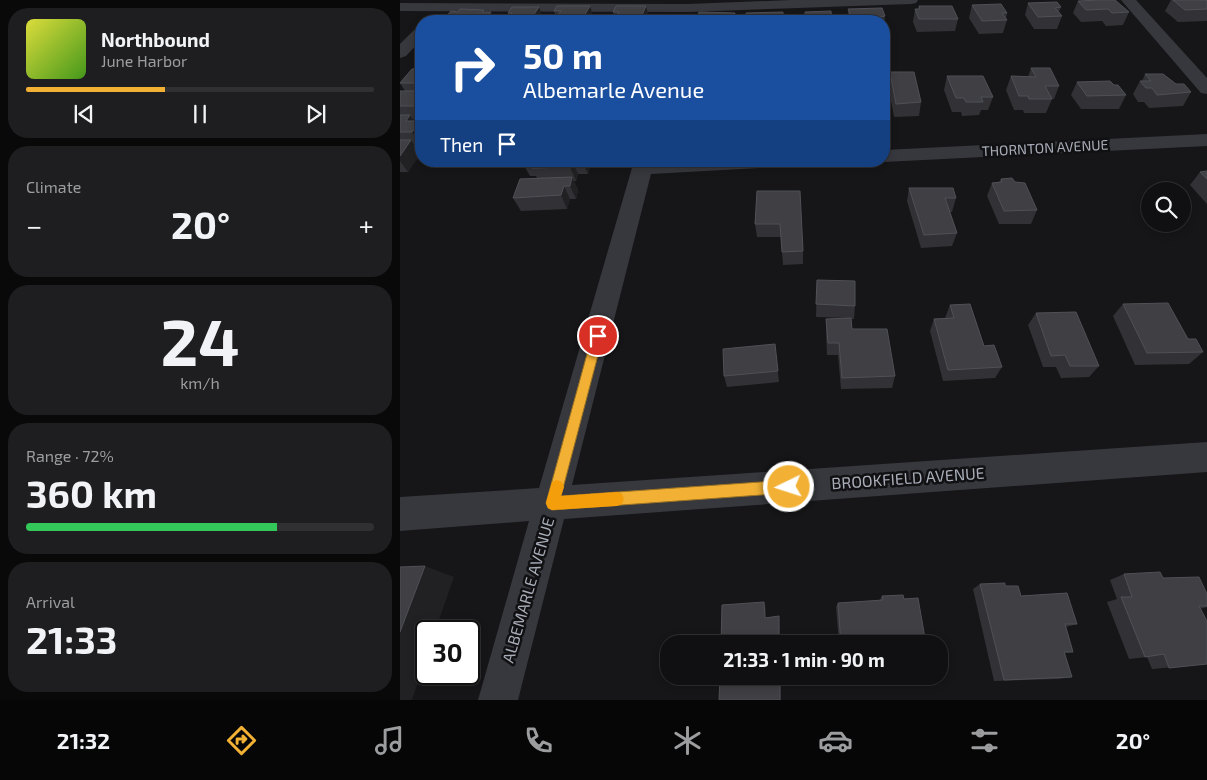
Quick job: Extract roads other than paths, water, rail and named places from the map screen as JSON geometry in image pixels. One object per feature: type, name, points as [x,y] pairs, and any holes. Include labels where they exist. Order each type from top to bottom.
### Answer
[{"type":"street","points":[[400,7],[686,14],[830,1],[911,0]]},
{"type":"street","points":[[1128,0],[1207,89]]},
{"type":"street","points":[[437,15],[445,8]]},
{"type":"street","points":[[400,53],[415,37]]},
{"type":"street","points":[[1182,60],[1198,60]]},
{"type":"street","name":"THORNTON AVENUE","points":[[890,156],[1207,140]]},
{"type":"street","name":"ALBEMARLE AVENUE","points":[[498,700],[642,167]]},
{"type":"street","name":"BROOKFIELD AVENUE","points":[[400,514],[1207,457]]}]
